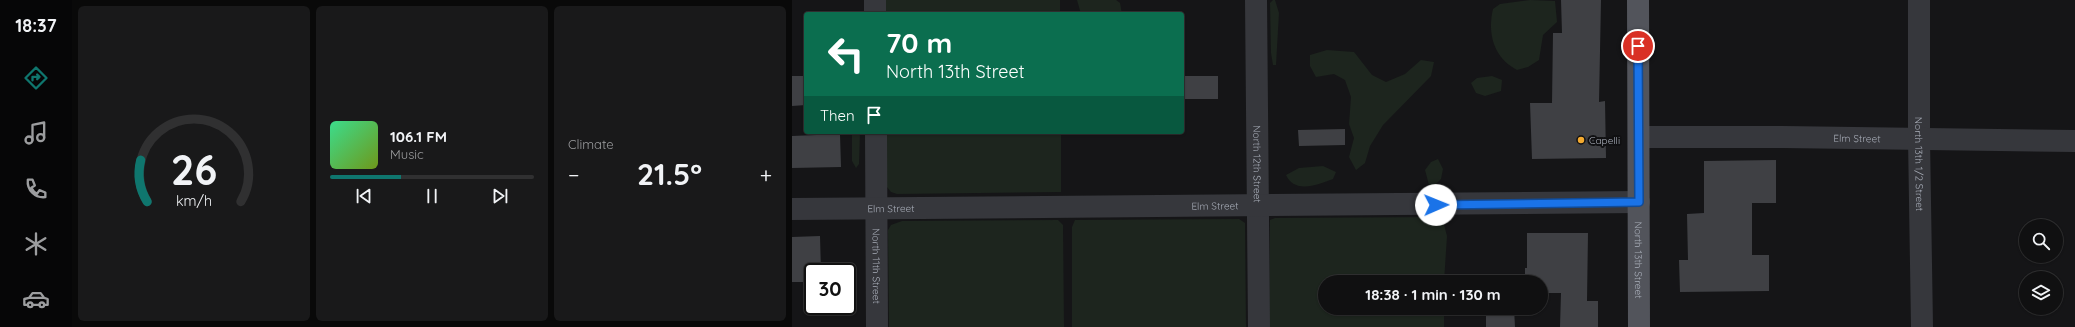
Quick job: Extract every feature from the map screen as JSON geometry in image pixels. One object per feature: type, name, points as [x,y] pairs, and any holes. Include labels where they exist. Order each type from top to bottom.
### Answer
[{"type":"main road","name":"North 13th Street","points":[[1638,0],[1639,327]]},
{"type":"street","points":[[875,0],[875,12]]},
{"type":"street","name":"North 12th Street","points":[[1256,0],[1259,327]]},
{"type":"street","name":"North 13th 1/2 Street","points":[[1919,0],[1919,138],[1922,327]]},
{"type":"street","name":"North 11th Street","points":[[876,134],[877,327]]},
{"type":"street","name":"Elm Street","points":[[1638,137],[1919,138],[2075,141]]},
{"type":"street","name":"Elm Street","points":[[792,209],[1639,202]]},
{"type":"shaded area","points":[[885,0],[1060,0],[1060,12],[885,12]]},
{"type":"shaded area","points":[[1077,0],[1116,0],[1120,3],[1122,12],[1080,12]]},
{"type":"shaded area","points":[[1275,0],[1279,13],[1276,65],[1273,65],[1271,53],[1270,3]]},
{"type":"shaded area","points":[[1530,0],[1555,1],[1557,22],[1543,35],[1539,60],[1528,67],[1517,70],[1503,59],[1494,44],[1491,18],[1493,9],[1500,4]]},
{"type":"shaded area","points":[[1327,50],[1354,52],[1372,75],[1386,82],[1405,74],[1421,60],[1434,62],[1431,76],[1383,125],[1370,146],[1365,163],[1356,170],[1349,157],[1354,138],[1349,124],[1351,97],[1345,80],[1334,74],[1316,77],[1310,66],[1310,55]]},
{"type":"shaded area","points":[[1492,76],[1502,80],[1501,91],[1485,96],[1476,93],[1471,83],[1477,78]]},
{"type":"shaded area","points":[[852,134],[860,134],[859,164],[856,168],[852,161]]},
{"type":"shaded area","points":[[887,134],[1061,134],[1061,192],[897,194],[891,192],[887,187]]},
{"type":"shaded area","points":[[1438,159],[1443,169],[1441,179],[1435,185],[1429,185],[1425,170],[1431,162]]},
{"type":"shaded area","points":[[1323,166],[1336,172],[1333,179],[1320,184],[1301,186],[1290,181],[1286,175],[1299,168]]},
{"type":"shaded area","points":[[1442,217],[1447,236],[1444,275],[1318,275],[1318,315],[1444,315],[1444,327],[1269,327],[1270,220],[1275,218]]},
{"type":"shaded area","points":[[1239,219],[1245,223],[1246,327],[1072,327],[1072,227],[1075,220]]},
{"type":"shaded area","points":[[1058,220],[1063,225],[1064,327],[889,327],[888,230],[891,225],[902,221]]},
{"type":"building","points":[[1561,0],[1601,0],[1599,102],[1605,101],[1606,158],[1532,159],[1530,103],[1552,103],[1553,33],[1562,33]]},
{"type":"building","points":[[792,76],[804,76],[804,105],[792,106]]},
{"type":"building","points":[[1184,76],[1218,76],[1218,99],[1184,99]]},
{"type":"building","points":[[1345,129],[1345,145],[1299,146],[1298,130]]},
{"type":"building","points":[[840,134],[841,167],[792,168],[792,136]]},
{"type":"building","points":[[1776,160],[1776,203],[1752,203],[1752,255],[1769,255],[1769,291],[1680,292],[1679,260],[1688,260],[1687,214],[1704,213],[1704,161]]},
{"type":"building","points":[[1527,233],[1588,233],[1587,301],[1598,301],[1598,327],[1560,327],[1561,293],[1548,293],[1548,275],[1525,275],[1525,268],[1527,268]]},
{"type":"building","points":[[820,236],[821,263],[804,263],[804,282],[792,282],[792,237]]},
{"type":"building","points":[[1486,315],[1514,315],[1515,327],[1486,327]]},
{"type":"place","name":"Capelli","points":[[1581,140]]},
{"type":"route","points":[[1436,205],[1639,202],[1638,46]]}]
